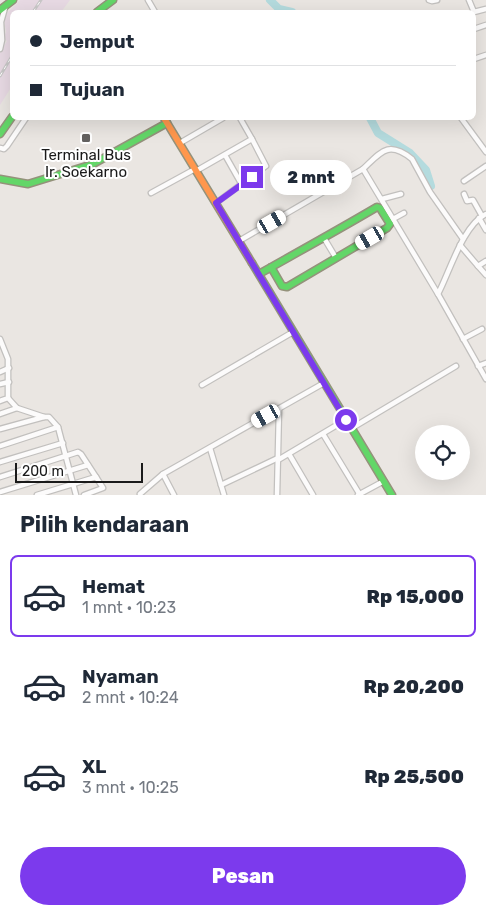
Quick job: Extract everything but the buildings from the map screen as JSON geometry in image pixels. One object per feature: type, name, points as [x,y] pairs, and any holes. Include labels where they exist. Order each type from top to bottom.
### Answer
[{"type":"main road","points":[[2,9],[13,0]]},
{"type":"main road","points":[[102,10],[113,0]]},
{"type":"main road","points":[[0,134],[10,120]]},
{"type":"main road","points":[[0,179],[28,184],[93,164],[166,120],[392,495]]},
{"type":"main road","points":[[259,274],[377,207],[381,209],[390,224],[389,227],[285,288],[272,267]]},
{"type":"street","points":[[429,0],[436,0]]},
{"type":"street","points":[[469,0],[472,10]]},
{"type":"street","points":[[1,45],[0,22],[2,9]]},
{"type":"street","points":[[0,148],[4,149],[8,146],[25,120]]},
{"type":"street","points":[[180,144],[220,120]]},
{"type":"street","points":[[216,203],[266,166],[241,120]]},
{"type":"street","points":[[462,120],[486,152]]},
{"type":"street","points":[[151,193],[252,139]]},
{"type":"street","points":[[239,241],[364,169],[385,150],[391,148],[400,150],[412,159],[461,243],[481,264],[486,275]]},
{"type":"street","points":[[225,155],[242,185]]},
{"type":"street","points":[[464,181],[486,166]]},
{"type":"street","points":[[364,169],[486,379]]},
{"type":"street","points":[[382,199],[401,194]]},
{"type":"street","points":[[464,194],[467,201],[473,200],[482,216],[486,230]]},
{"type":"street","points":[[393,219],[404,213]]},
{"type":"street","points":[[438,294],[461,243],[482,216]]},
{"type":"street","points":[[324,238],[336,258]]},
{"type":"street","points":[[463,339],[482,329]]},
{"type":"street","points":[[202,384],[293,332]]},
{"type":"street","points":[[0,339],[9,368],[8,398],[17,408],[49,417],[58,427],[76,495]]},
{"type":"street","points":[[478,366],[486,363]]},
{"type":"street","points":[[352,428],[456,366]]},
{"type":"street","points":[[0,372],[9,368]]},
{"type":"street","points":[[0,384],[9,382]]},
{"type":"street","points":[[140,494],[163,474],[324,383]]},
{"type":"street","points":[[0,401],[8,398]]},
{"type":"street","points":[[0,414],[17,408]]},
{"type":"street","points":[[277,495],[280,408]]},
{"type":"street","points":[[0,429],[44,417]]},
{"type":"street","points":[[221,485],[288,454],[346,420]]},
{"type":"street","points":[[0,446],[58,427]]},
{"type":"street","points":[[323,434],[359,495],[384,481]]},
{"type":"street","points":[[0,462],[63,442]]},
{"type":"street","points":[[210,448],[224,495]]},
{"type":"street","points":[[0,477],[80,452],[103,488],[84,495]]},
{"type":"street","points":[[288,454],[313,495]]},
{"type":"street","points":[[1,491],[88,465]]},
{"type":"street","points":[[163,474],[174,495]]},
{"type":"street","points":[[37,495],[96,477]]},
{"type":"shaded area","points":[[20,0],[70,0],[62,10],[10,10]]},
{"type":"shaded area","points":[[10,10],[10,89],[0,105],[0,53],[7,41],[3,38],[6,32],[4,20]]},
{"type":"waterway","points":[[270,0],[279,9],[283,10]]},
{"type":"waterway","points":[[371,120],[378,133],[410,153],[426,170],[431,186]]},
{"type":"railway","points":[[34,10],[41,0]]},
{"type":"railway","points":[[0,76],[10,59]]},
{"type":"traffic: fast","points":[[0,10],[13,0]]},
{"type":"traffic: fast","points":[[100,10],[113,0]]},
{"type":"traffic: fast","points":[[0,134],[10,120]]},
{"type":"traffic: fast","points":[[0,179],[28,184],[93,164],[167,123]]},
{"type":"traffic: fast","points":[[259,274],[274,266],[333,233],[377,207],[380,208],[390,224],[387,228],[287,287],[282,286],[271,267]]},
{"type":"traffic: fast","points":[[252,263],[392,495]]},
{"type":"traffic: slow","points":[[165,120],[252,263]]},
{"type":"place","name":"Terminal Bus Ir. Soekarno","points":[[86,138]]},
{"type":"route","points":[[252,177],[216,203],[346,420]]}]
